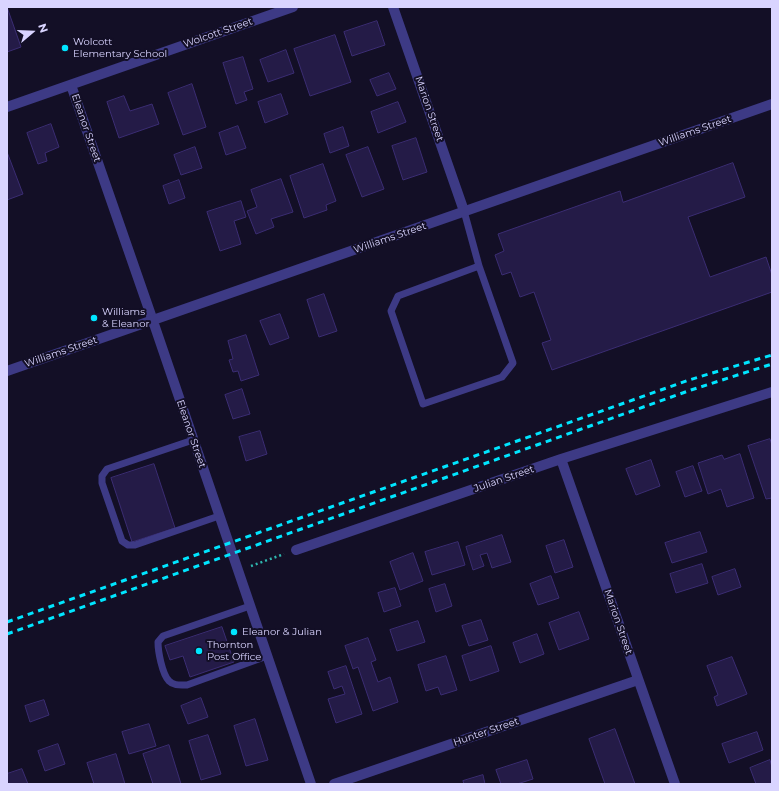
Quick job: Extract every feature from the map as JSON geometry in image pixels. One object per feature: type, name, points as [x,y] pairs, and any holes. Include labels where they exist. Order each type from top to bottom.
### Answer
[{"type":"street","name":"Wolcott Street","points":[[7,107],[293,7]]},
{"type":"street","name":"Marion Street","points":[[393,7],[464,211]]},
{"type":"street","name":"Eleanor Street","points":[[71,85],[311,784]]},
{"type":"street","name":"Williams Street","points":[[7,371],[772,104]]},
{"type":"street","name":"Julian Street","points":[[296,550],[561,459],[772,392]]},
{"type":"street","name":"Marion Street","points":[[561,459],[675,784]]},
{"type":"street","name":"Hunter Street","points":[[334,784],[638,680]]},
{"type":"lane","points":[[464,211],[479,266],[513,363],[502,377],[423,404],[391,311],[398,296],[479,266]]},
{"type":"lane","points":[[193,440],[107,470],[102,476],[102,484],[122,540],[128,545],[135,545],[219,516]]},
{"type":"lane","points":[[250,606],[163,636],[158,642],[158,653],[168,681],[176,685],[187,685],[267,656]]},
{"type":"path","points":[[237,570],[296,550]]},
{"type":"building","points":[[7,7],[21,47],[7,52]]},
{"type":"building","points":[[377,21],[385,45],[352,56],[344,32]]},
{"type":"building","points":[[335,35],[351,82],[310,96],[294,49]]},
{"type":"building","points":[[286,50],[294,73],[268,82],[260,60]]},
{"type":"building","points":[[243,57],[253,89],[244,92],[247,100],[236,104],[223,63]]},
{"type":"building","points":[[389,73],[396,89],[377,96],[370,80]]},
{"type":"building","points":[[192,84],[206,127],[183,135],[168,93]]},
{"type":"building","points":[[281,94],[288,114],[265,123],[258,102]]},
{"type":"building","points":[[124,96],[130,111],[152,104],[159,124],[119,138],[107,102]]},
{"type":"building","points":[[398,102],[406,122],[378,133],[371,112]]},
{"type":"building","points":[[51,124],[59,147],[45,153],[47,161],[38,164],[27,133]]},
{"type":"building","points":[[238,126],[246,148],[226,155],[219,133]]},
{"type":"building","points":[[343,127],[349,146],[330,153],[324,134]]},
{"type":"building","points":[[416,138],[427,172],[403,180],[392,146]]},
{"type":"building","points":[[195,147],[202,168],[181,175],[174,155]]},
{"type":"building","points":[[368,147],[384,189],[362,197],[346,155]]},
{"type":"building","points":[[7,152],[23,194],[7,200]]},
{"type":"building","points":[[733,163],[745,197],[688,217],[710,277],[766,257],[772,275],[772,292],[552,370],[542,343],[551,340],[534,292],[520,297],[511,272],[502,275],[495,255],[504,251],[498,234],[620,191],[623,202]]},
{"type":"building","points":[[323,164],[336,201],[326,205],[327,210],[304,218],[290,176]]},
{"type":"building","points":[[281,179],[293,212],[271,219],[274,227],[256,234],[247,211],[257,207],[251,190]]},
{"type":"building","points":[[179,180],[185,198],[169,204],[163,186]]},
{"type":"building","points":[[241,201],[246,217],[234,221],[241,244],[220,251],[207,212]]},
{"type":"building","points":[[324,294],[337,331],[319,337],[307,300]]},
{"type":"building","points":[[280,314],[289,338],[270,345],[260,321]]},
{"type":"building","points":[[246,335],[259,375],[241,381],[238,371],[233,372],[229,360],[233,359],[228,341]]},
{"type":"building","points":[[242,389],[250,414],[233,419],[225,395]]},
{"type":"building","points":[[260,431],[267,454],[246,461],[239,437]]},
{"type":"building","points":[[770,439],[772,445],[772,498],[766,499],[748,446]]},
{"type":"building","points":[[740,454],[754,498],[727,507],[721,489],[708,494],[698,463],[722,455],[724,459]]},
{"type":"building","points":[[651,460],[660,486],[636,495],[626,469]]},
{"type":"building","points":[[154,464],[175,528],[132,542],[111,478]]},
{"type":"building","points":[[693,466],[702,491],[685,497],[676,472]]},
{"type":"building","points":[[700,532],[707,552],[672,563],[665,543]]},
{"type":"building","points":[[502,535],[511,562],[492,568],[487,553],[480,555],[484,566],[473,570],[466,547]]},
{"type":"building","points":[[564,540],[573,567],[555,573],[546,546]]},
{"type":"building","points":[[458,542],[465,565],[432,575],[425,552]]},
{"type":"building","points":[[413,553],[423,581],[400,590],[390,562]]},
{"type":"building","points":[[702,564],[708,583],[676,593],[670,574]]},
{"type":"building","points":[[735,569],[741,587],[718,595],[712,577]]},
{"type":"building","points":[[551,576],[559,598],[538,605],[530,584]]},
{"type":"building","points":[[445,584],[452,606],[436,612],[429,589]]},
{"type":"building","points":[[395,588],[401,606],[384,612],[378,593]]},
{"type":"building","points":[[579,612],[589,639],[559,650],[549,623]]},
{"type":"building","points":[[481,620],[488,640],[469,646],[462,626]]},
{"type":"building","points":[[418,621],[425,642],[397,651],[390,630]]},
{"type":"building","name":"Thornton Post Office","points":[[222,627],[234,662],[190,677],[183,656],[170,660],[165,646]]},
{"type":"building","points":[[537,634],[544,654],[520,663],[513,643]]},
{"type":"building","points":[[368,638],[376,660],[371,662],[378,682],[390,677],[398,702],[373,711],[358,667],[353,669],[345,646]]},
{"type":"building","points":[[491,646],[499,671],[470,681],[462,656]]},
{"type":"building","points":[[446,656],[457,690],[441,695],[438,687],[426,691],[418,665]]},
{"type":"building","points":[[732,657],[747,694],[717,706],[714,697],[718,695],[707,666]]},
{"type":"building","points":[[346,666],[362,714],[336,723],[328,699],[345,694],[342,686],[334,689],[328,672]]},
{"type":"building","points":[[201,698],[208,717],[188,724],[181,706]]},
{"type":"building","points":[[44,700],[49,715],[30,722],[25,706]]},
{"type":"building","points":[[255,719],[268,760],[246,766],[234,726]]},
{"type":"building","points":[[149,724],[156,746],[129,754],[122,732]]},
{"type":"building","points":[[615,729],[635,784],[605,784],[589,739]]},
{"type":"building","points":[[757,732],[763,750],[729,763],[722,744]]},
{"type":"building","points":[[208,735],[221,774],[201,780],[189,741]]},
{"type":"building","points":[[58,744],[65,764],[45,771],[38,751]]},
{"type":"building","points":[[169,745],[181,784],[153,784],[143,754]]},
{"type":"building","points":[[116,754],[125,784],[94,784],[87,763]]},
{"type":"building","points":[[527,760],[533,779],[517,784],[501,784],[496,770]]},
{"type":"building","points":[[770,760],[772,767],[772,784],[756,784],[750,768]]},
{"type":"building","points":[[22,769],[28,784],[7,784],[7,774]]},
{"type":"building","points":[[483,775],[485,784],[464,784],[463,781]]},
{"type":"railway","points":[[7,622],[689,380],[772,355]]},
{"type":"railway","points":[[7,634],[691,390],[772,364]]},
{"type":"place","name":"Wolcott Elementary School","points":[[65,48]]},
{"type":"place","name":"Williams & Eleanor","points":[[94,318]]},
{"type":"place","name":"Eleanor & Julian","points":[[234,632]]},
{"type":"place","name":"Thornton Post Office","points":[[199,651]]}]
